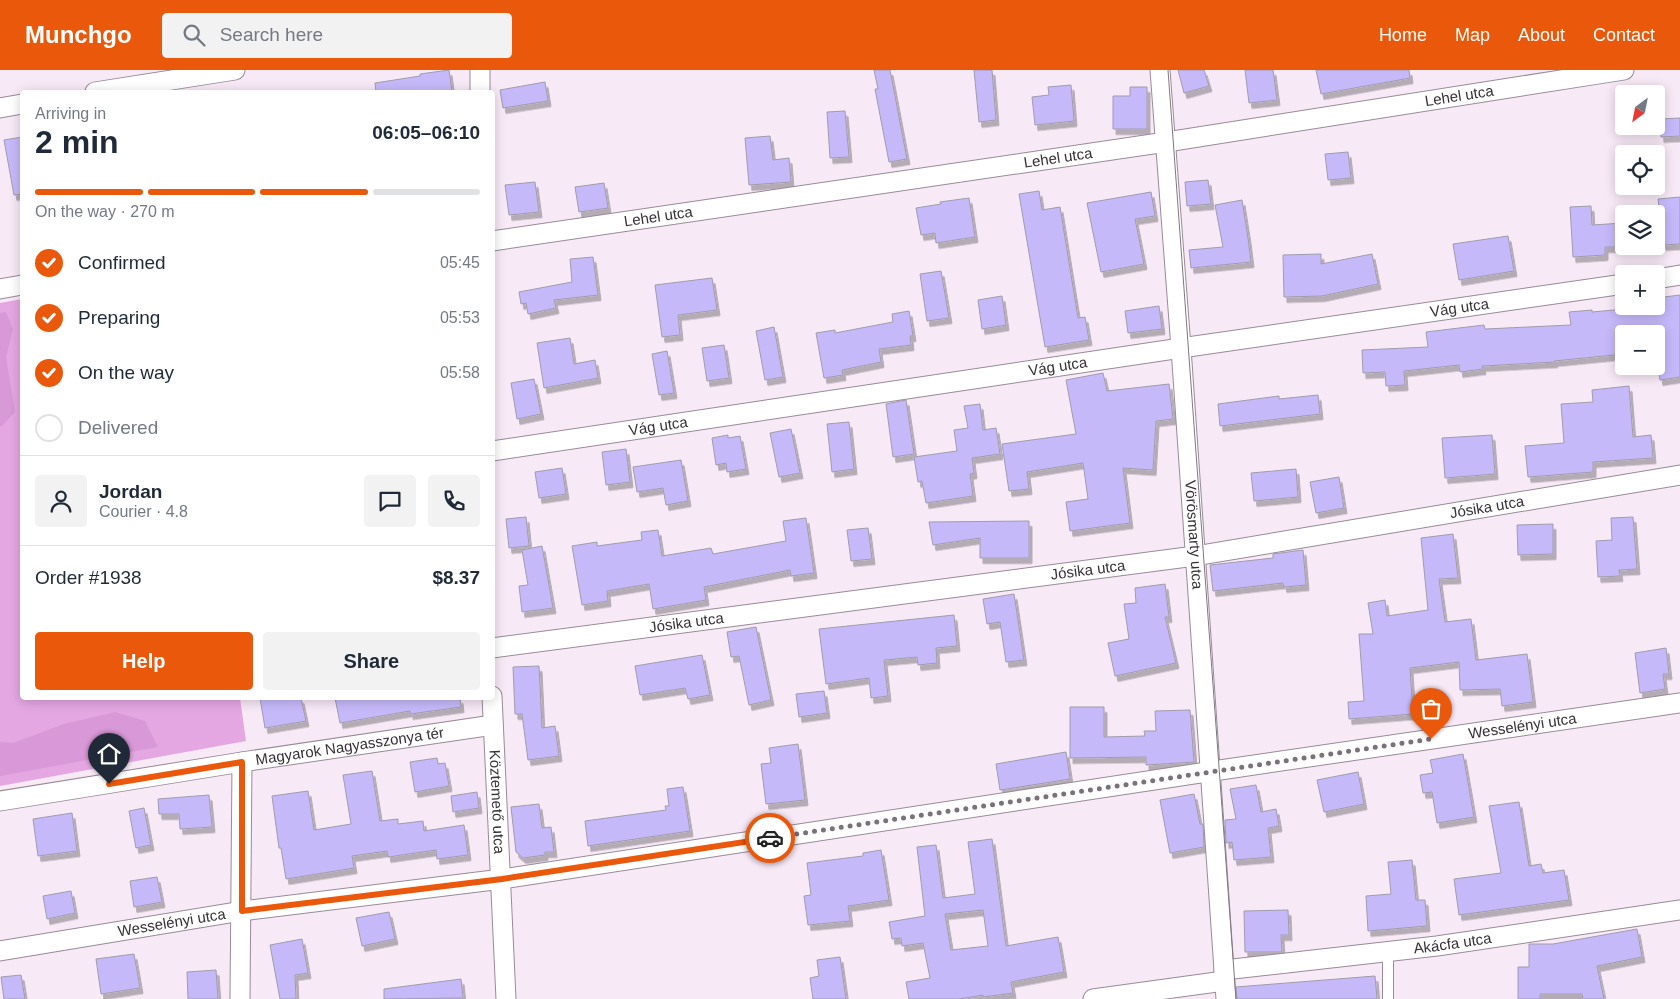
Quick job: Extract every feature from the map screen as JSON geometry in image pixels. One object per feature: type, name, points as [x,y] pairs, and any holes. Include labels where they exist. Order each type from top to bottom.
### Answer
[{"type":"street","points":[[108,90],[235,70]]},
{"type":"street","points":[[480,70],[480,90]]},
{"type":"street","name":"Vörösmarty utca","points":[[1160,70],[1225,983]]},
{"type":"street","name":"Lehel utca","points":[[495,240],[1165,142],[1624,70]]},
{"type":"street","points":[[0,108],[20,104]]},
{"type":"street","points":[[1665,278],[1680,276]]},
{"type":"street","points":[[0,289],[20,285]]},
{"type":"street","name":"Vág utca","points":[[495,451],[1615,285]]},
{"type":"street","name":"Jósika utca","points":[[495,648],[1196,556],[1680,475]]},
{"type":"street","name":"Köztemető utca","points":[[492,700],[502,879],[506,999]]},
{"type":"street","name":"Wesselényi utca","points":[[0,950],[242,911],[502,879],[1211,771],[1680,703]]},
{"type":"street","name":"Magyarok Nagyasszonya tér","points":[[0,801],[242,762],[493,726]]},
{"type":"street","points":[[240,999],[242,762]]},
{"type":"street","name":"Akácfa utca","points":[[1093,999],[1225,983],[1388,952],[1680,910]]},
{"type":"lane","points":[[1388,952],[1388,999]]},
{"type":"shaded area","points":[[20,299],[20,700],[240,700],[246,741],[0,786],[0,303]]},
{"type":"shaded area","points":[[6,312],[13,329],[6,357],[15,412],[0,426],[0,313]]},
{"type":"shaded area","points":[[115,712],[145,721],[158,747],[0,776],[0,742],[13,743],[64,724]]},
{"type":"building","points":[[449,70],[452,90],[376,90],[375,83],[420,76],[420,74]]},
{"type":"building","points":[[874,70],[890,70],[907,159],[889,162],[875,89],[878,89]]},
{"type":"building","points":[[974,70],[992,70],[996,120],[979,122]]},
{"type":"building","points":[[1178,70],[1204,70],[1209,86],[1184,93]]},
{"type":"building","points":[[1245,70],[1273,70],[1277,100],[1249,103]]},
{"type":"building","points":[[1316,70],[1409,70],[1410,78],[1321,94]]},
{"type":"building","points":[[545,82],[548,101],[503,108],[500,90]]},
{"type":"building","points":[[1071,85],[1074,121],[1035,125],[1032,97],[1049,95],[1048,87]]},
{"type":"building","points":[[1130,87],[1147,87],[1147,129],[1113,129],[1113,96],[1130,96]]},
{"type":"building","points":[[845,111],[849,157],[830,158],[827,112]]},
{"type":"building","points":[[1680,118],[1680,136],[1661,137],[1661,135],[1665,135],[1665,119]]},
{"type":"building","points":[[770,136],[773,160],[789,158],[791,182],[749,185],[745,138]]},
{"type":"building","points":[[20,137],[20,194],[14,195],[4,140]]},
{"type":"building","points":[[1348,152],[1351,178],[1328,180],[1325,154]]},
{"type":"building","points":[[1208,180],[1211,204],[1187,206],[1185,182]]},
{"type":"building","points":[[535,182],[539,212],[509,215],[505,185]]},
{"type":"building","points":[[604,183],[608,208],[579,212],[575,187]]},
{"type":"building","points":[[1039,191],[1042,210],[1060,207],[1078,318],[1085,317],[1089,340],[1045,347],[1019,194]]},
{"type":"building","points":[[1151,192],[1155,216],[1135,219],[1144,264],[1101,272],[1087,203]]},
{"type":"building","points":[[1680,197],[1680,244],[1665,245],[1665,205],[1659,205],[1658,199]]},
{"type":"building","points":[[969,198],[975,237],[936,243],[935,233],[921,235],[916,208]]},
{"type":"building","points":[[1242,200],[1251,262],[1191,268],[1189,250],[1223,247],[1215,205]]},
{"type":"building","points":[[1591,206],[1592,225],[1615,224],[1615,247],[1605,247],[1605,255],[1573,257],[1570,207]]},
{"type":"building","points":[[1508,236],[1514,271],[1459,280],[1453,244]]},
{"type":"building","points":[[1321,254],[1321,264],[1372,254],[1378,284],[1322,296],[1284,297],[1283,255]]},
{"type":"building","points":[[593,257],[598,295],[554,300],[556,308],[528,314],[526,303],[521,304],[519,292],[572,282],[570,259]]},
{"type":"building","points":[[941,271],[949,318],[927,321],[920,274]]},
{"type":"building","points":[[712,278],[717,310],[678,315],[680,335],[662,337],[655,285]]},
{"type":"building","points":[[1680,295],[1680,377],[1660,380],[1659,375],[1665,375],[1665,325],[1615,325],[1615,355],[1555,362],[1482,366],[1483,369],[1460,372],[1459,365],[1404,371],[1405,385],[1386,386],[1385,372],[1363,373],[1362,350],[1428,347],[1426,332],[1484,325],[1485,329],[1571,325],[1569,312],[1592,310],[1592,312],[1615,310],[1615,315],[1665,315],[1665,297]]},
{"type":"building","points":[[1002,296],[1006,325],[982,329],[978,300]]},
{"type":"building","points":[[1159,306],[1162,329],[1128,333],[1125,311]]},
{"type":"building","points":[[909,311],[913,336],[910,336],[911,345],[879,349],[881,362],[842,370],[843,375],[824,378],[816,333],[835,330],[835,333],[893,322],[892,314]]},
{"type":"building","points":[[774,327],[783,377],[765,380],[756,331]]},
{"type":"building","points":[[570,338],[574,364],[595,360],[598,378],[544,388],[537,343]]},
{"type":"building","points":[[724,345],[729,378],[707,381],[702,348]]},
{"type":"building","points":[[667,351],[674,393],[659,395],[652,354]]},
{"type":"building","points":[[1103,373],[1107,391],[1169,384],[1173,419],[1156,421],[1153,470],[1123,468],[1130,523],[1070,531],[1066,502],[1088,499],[1083,463],[1027,472],[1029,489],[1009,491],[1002,444],[1076,434],[1066,380]]},
{"type":"building","points":[[534,379],[541,414],[517,419],[511,383]]},
{"type":"building","points":[[1629,386],[1633,437],[1651,435],[1653,458],[1593,462],[1593,472],[1528,477],[1525,446],[1564,443],[1561,404],[1593,402],[1592,390]]},
{"type":"building","points":[[1318,395],[1320,414],[1220,426],[1218,404],[1279,396],[1279,399]]},
{"type":"building","points":[[906,400],[914,454],[893,457],[886,404]]},
{"type":"building","points":[[980,404],[983,430],[996,428],[1000,454],[972,458],[974,473],[970,474],[973,496],[926,503],[922,481],[918,482],[914,457],[957,451],[954,430],[968,428],[964,406]]},
{"type":"building","points":[[849,422],[854,469],[832,472],[827,424]]},
{"type":"building","points":[[791,429],[800,473],[779,477],[770,433]]},
{"type":"building","points":[[728,435],[728,438],[740,436],[746,469],[727,472],[726,463],[716,465],[712,438]]},
{"type":"building","points":[[1492,435],[1495,474],[1445,478],[1442,438]]},
{"type":"building","points":[[626,449],[630,482],[606,485],[602,452]]},
{"type":"building","points":[[681,460],[688,501],[666,505],[663,488],[637,492],[633,467]]},
{"type":"building","points":[[562,468],[566,494],[539,498],[535,472]]},
{"type":"building","points":[[1296,469],[1298,497],[1254,501],[1251,473]]},
{"type":"building","points":[[1339,477],[1344,508],[1316,513],[1310,482]]},
{"type":"building","points":[[526,517],[529,546],[509,548],[506,519]]},
{"type":"building","points":[[1633,517],[1637,569],[1619,570],[1620,576],[1598,577],[1596,541],[1612,540],[1611,518]]},
{"type":"building","points":[[806,518],[814,573],[791,576],[790,570],[704,587],[706,600],[653,609],[649,584],[607,591],[608,601],[582,605],[572,546],[597,542],[597,546],[642,540],[641,532],[658,530],[662,556],[711,548],[713,554],[786,541],[783,521]]},
{"type":"building","points":[[1029,521],[1029,558],[980,558],[980,538],[933,545],[929,522]]},
{"type":"building","points":[[1553,524],[1553,554],[1518,555],[1517,525]]},
{"type":"building","points":[[868,528],[872,559],[851,561],[847,530]]},
{"type":"building","points":[[1453,534],[1458,578],[1439,579],[1445,622],[1471,619],[1476,660],[1527,654],[1533,702],[1502,706],[1500,689],[1460,690],[1459,662],[1410,668],[1413,714],[1349,719],[1348,702],[1364,701],[1359,634],[1373,634],[1368,603],[1385,600],[1387,616],[1428,610],[1421,538]]},
{"type":"building","points":[[542,546],[553,608],[522,612],[519,586],[528,585],[522,550]]},
{"type":"building","points":[[1303,550],[1306,585],[1284,587],[1283,583],[1213,591],[1210,565],[1273,558],[1273,554]]},
{"type":"building","points":[[1165,584],[1169,617],[1165,617],[1176,663],[1115,676],[1108,643],[1129,639],[1124,604],[1136,603],[1135,588]]},
{"type":"building","points":[[1014,594],[1024,660],[1006,662],[1000,622],[987,624],[983,599]]},
{"type":"building","points":[[954,615],[957,646],[936,648],[937,663],[918,665],[917,657],[884,660],[888,696],[871,698],[869,678],[826,684],[819,629]]},
{"type":"building","points":[[756,627],[771,700],[749,705],[739,656],[731,657],[727,632]]},
{"type":"building","points":[[1666,648],[1669,674],[1663,674],[1665,689],[1640,693],[1635,653]]},
{"type":"building","points":[[702,655],[710,695],[688,699],[685,688],[640,695],[635,666]]},
{"type":"building","points":[[539,666],[542,728],[555,726],[559,756],[528,760],[522,714],[515,714],[513,667]]},
{"type":"building","points":[[824,691],[827,713],[799,717],[796,694]]},
{"type":"building","points":[[260,700],[301,700],[306,721],[265,728]]},
{"type":"building","points":[[335,700],[460,700],[461,707],[410,714],[410,711],[340,723]]},
{"type":"building","points":[[1070,707],[1104,707],[1104,737],[1145,736],[1144,731],[1156,731],[1155,711],[1190,710],[1194,762],[1146,765],[1146,757],[1070,758]]},
{"type":"building","points":[[798,744],[805,800],[766,804],[761,764],[771,763],[769,748]]},
{"type":"building","points":[[1066,752],[1070,779],[1000,790],[996,764]]},
{"type":"building","points":[[1463,754],[1474,817],[1437,823],[1432,792],[1423,793],[1420,775],[1433,773],[1430,760]]},
{"type":"building","points":[[437,758],[438,764],[445,763],[449,786],[415,792],[410,762]]},
{"type":"building","points":[[372,771],[380,821],[398,819],[398,824],[423,821],[424,831],[464,825],[468,855],[437,859],[436,850],[388,857],[387,851],[352,856],[354,868],[286,879],[281,848],[279,848],[272,796],[308,791],[314,830],[351,824],[343,775]]},
{"type":"building","points":[[1358,772],[1364,804],[1324,812],[1317,780]]},
{"type":"building","points":[[1256,785],[1261,812],[1276,809],[1279,826],[1268,828],[1271,857],[1234,860],[1232,842],[1226,843],[1225,820],[1236,819],[1230,789]]},
{"type":"building","points":[[683,787],[690,831],[588,846],[585,821],[666,810],[665,806],[669,806],[667,789]]},
{"type":"building","points":[[477,792],[479,808],[453,812],[451,796]]},
{"type":"building","points":[[1194,794],[1200,824],[1203,824],[1204,847],[1170,853],[1160,800]]},
{"type":"building","points":[[209,795],[212,827],[180,829],[179,814],[159,814],[158,799]]},
{"type":"building","points":[[1519,802],[1529,866],[1541,864],[1543,873],[1564,870],[1569,900],[1459,915],[1454,879],[1501,873],[1489,806]]},
{"type":"building","points":[[539,804],[542,828],[551,827],[554,852],[545,852],[545,855],[523,858],[516,852],[511,807]]},
{"type":"building","points":[[144,808],[151,845],[136,848],[129,811]]},
{"type":"building","points":[[72,813],[77,851],[38,856],[33,819]]},
{"type":"building","points":[[992,839],[1006,946],[1058,937],[1064,972],[1011,982],[1013,993],[959,999],[909,999],[906,982],[930,978],[923,943],[902,946],[901,938],[892,939],[889,922],[925,916],[917,847],[936,845],[943,898],[975,894],[968,842]],"holes":[[[983,910],[988,946],[951,950],[945,914]]]},
{"type":"building","points":[[881,850],[889,900],[848,906],[850,921],[808,925],[804,896],[811,895],[807,863],[863,856],[863,853]]},
{"type":"building","points":[[1412,860],[1416,900],[1425,900],[1427,926],[1368,931],[1366,896],[1391,894],[1388,862]]},
{"type":"building","points":[[157,877],[162,902],[134,907],[130,881]]},
{"type":"building","points":[[71,891],[75,913],[47,919],[43,896]]},
{"type":"building","points":[[1288,910],[1289,935],[1281,935],[1282,952],[1245,952],[1244,911]]},
{"type":"building","points":[[389,912],[395,939],[362,946],[356,918]]},
{"type":"building","points":[[1637,929],[1642,957],[1597,966],[1604,999],[1583,999],[1582,994],[1540,994],[1540,999],[1518,999],[1518,967],[1529,967],[1529,944],[1553,944]]},
{"type":"building","points":[[302,939],[308,973],[295,975],[296,999],[280,999],[270,945]]},
{"type":"building","points":[[134,954],[140,988],[101,994],[96,959]]},
{"type":"building","points":[[840,957],[846,999],[813,999],[810,978],[819,976],[817,960]]},
{"type":"building","points":[[216,970],[218,999],[188,999],[187,972]]},
{"type":"building","points":[[21,975],[25,999],[4,999],[1,977]]},
{"type":"building","points":[[1375,976],[1377,999],[1237,999],[1236,987]]},
{"type":"building","points":[[461,979],[463,998],[384,999],[384,989]]},
{"type":"tram line","points":[[1168,70],[1236,999]]},
{"type":"way so far","points":[[770,838],[1431,739]]},
{"type":"route","points":[[109,784],[242,762],[242,911],[502,879],[770,838]]}]
